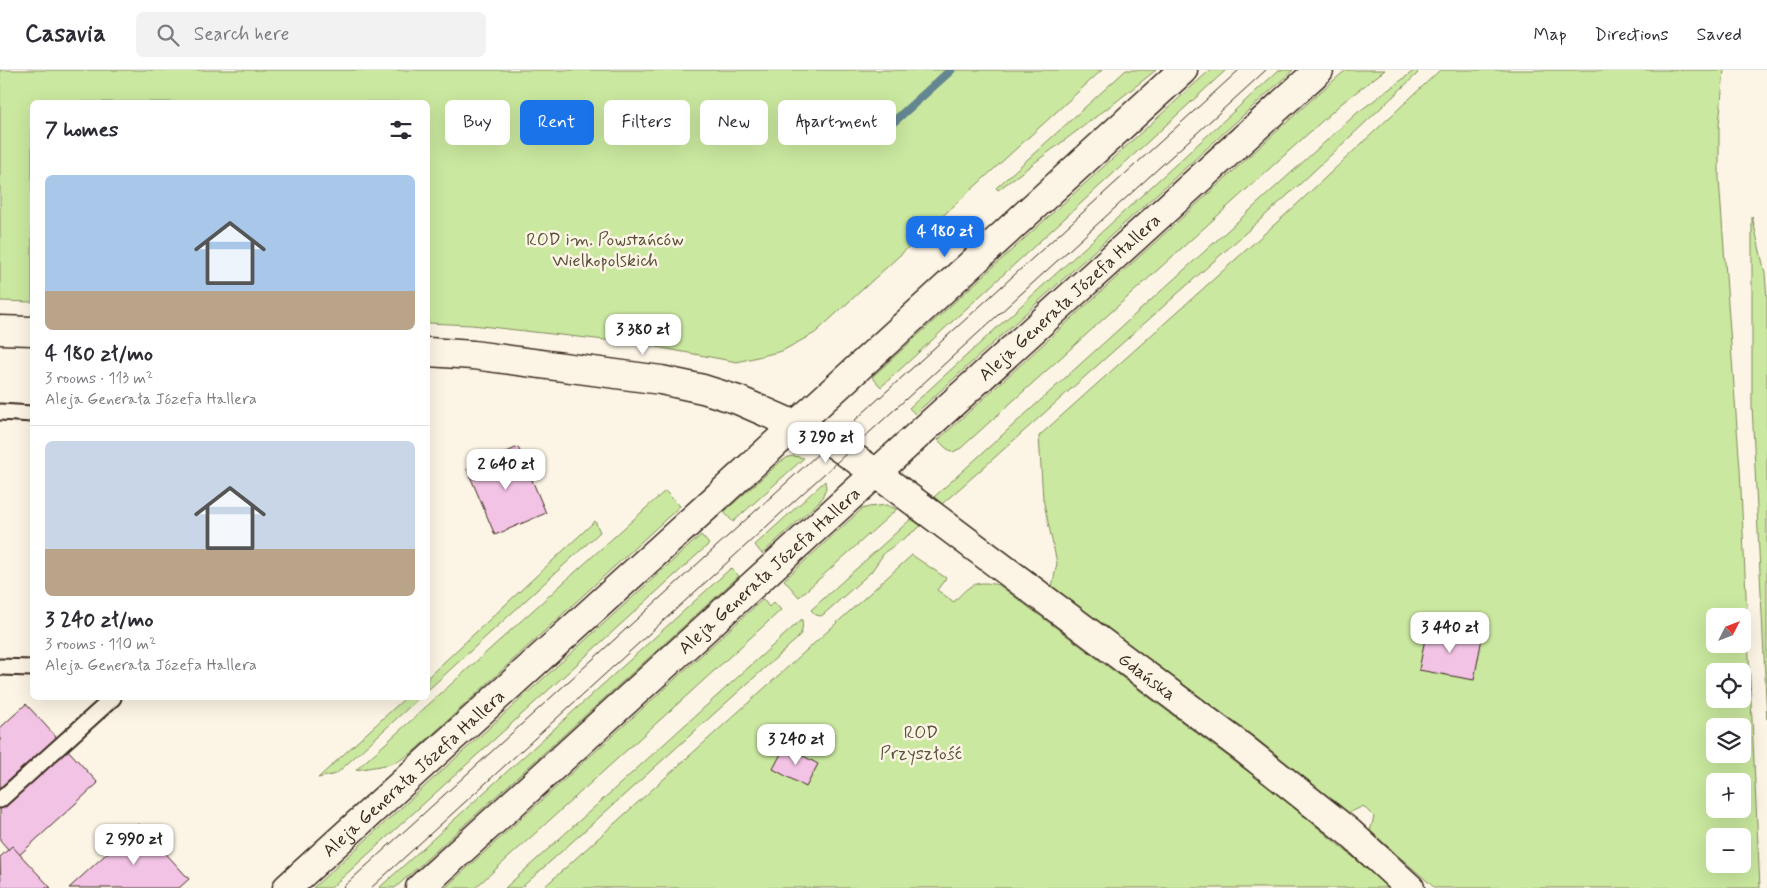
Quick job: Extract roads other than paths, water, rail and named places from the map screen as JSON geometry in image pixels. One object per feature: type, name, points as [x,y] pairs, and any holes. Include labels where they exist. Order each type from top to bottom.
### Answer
[{"type":"main road","name":"Aleja Generała Józefa Hallera","points":[[287,888],[1183,70]]},
{"type":"main road","name":"Aleja Generała Józefa Hallera","points":[[420,888],[1319,70]]},
{"type":"main road","points":[[0,330],[30,331]]},
{"type":"main road","name":"Gdańska","points":[[430,352],[473,355],[661,380],[703,389],[738,400],[831,442],[876,473],[1243,748],[1350,833],[1410,888]]},
{"type":"lane","points":[[0,412],[30,414]]},
{"type":"lane","points":[[0,667],[30,668]]},
{"type":"lane","points":[[0,800],[111,700]]},
{"type":"waterway","points":[[896,120],[951,70]]},
{"type":"tram line","points":[[342,888],[1239,70]]},
{"type":"tram line","points":[[371,888],[1266,70]]},
{"type":"park label","name":"ROD im. Powstańców Wielkopolskich","points":[[605,249]]},
{"type":"park label","name":"ROD Przyszłość","points":[[921,742]]}]
